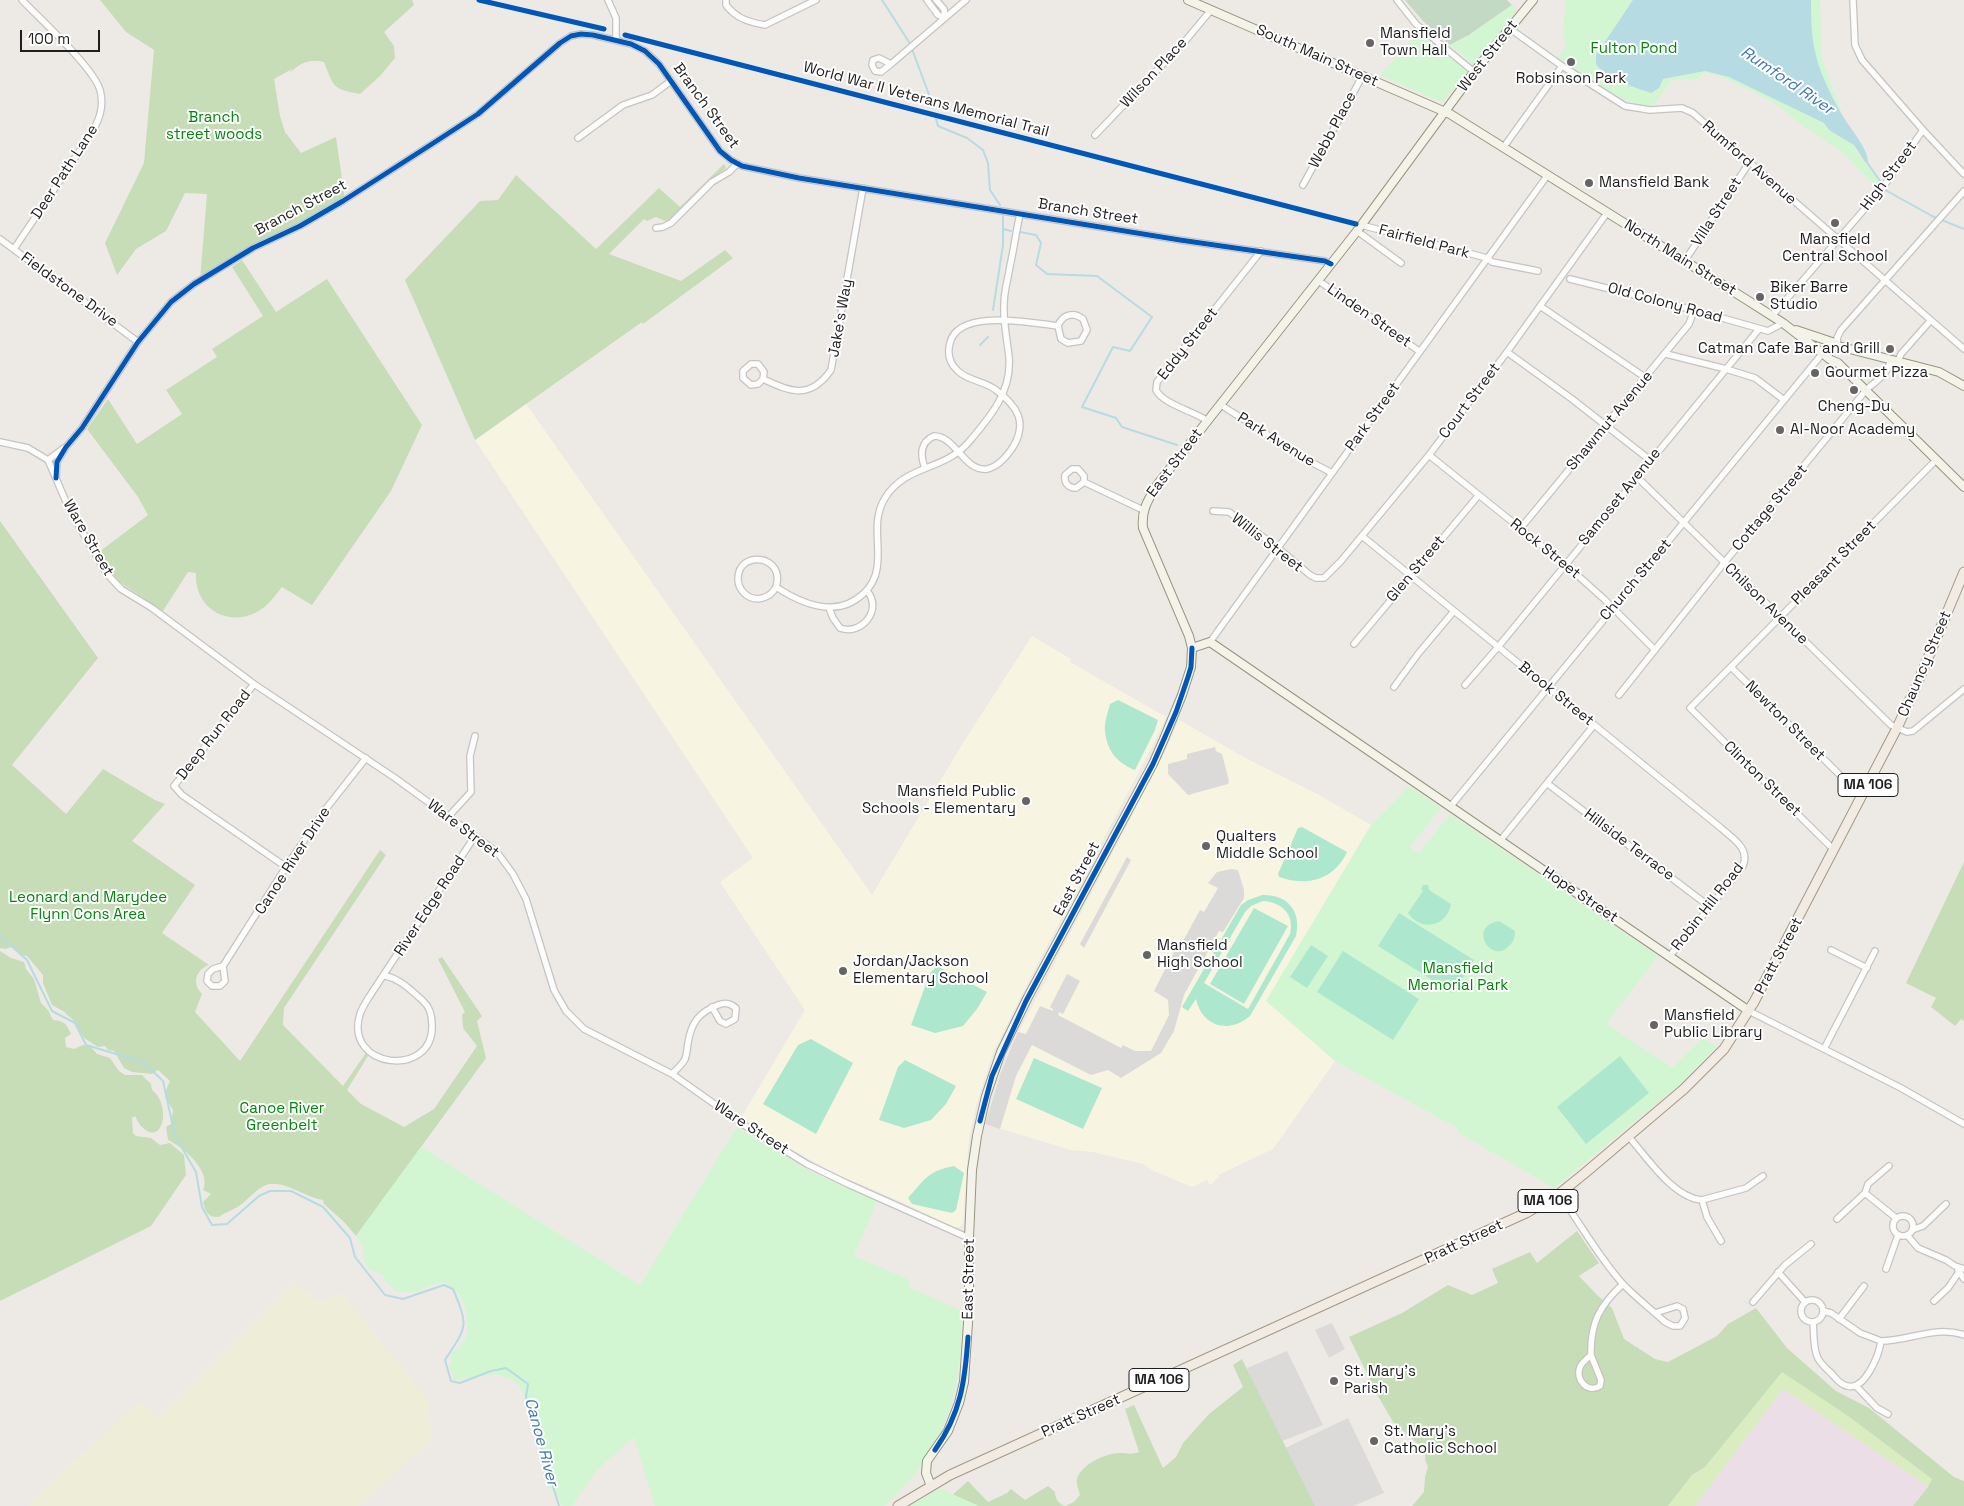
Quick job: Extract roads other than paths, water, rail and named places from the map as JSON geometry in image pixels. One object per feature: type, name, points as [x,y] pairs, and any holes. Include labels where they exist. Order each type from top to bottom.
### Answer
[{"type":"main road","name":"South Main Street","points":[[1188,0],[1445,112]]},
{"type":"main road","name":"West Street","points":[[1445,112],[1474,72],[1533,0]]},
{"type":"main road","name":"North Main Street","points":[[1445,112],[1783,323],[1822,354],[1838,363],[1964,486]]},
{"type":"main road","name":"East Street","points":[[931,1486],[926,1473],[927,1461],[948,1431],[960,1403],[964,1382],[969,1308],[969,1238],[974,1152],[992,1076],[1001,1052],[1028,997],[1153,764],[1182,695],[1191,667],[1192,648],[1189,636],[1178,606],[1146,535],[1142,521],[1145,503],[1157,485],[1319,281],[1445,112]]},
{"type":"main road","points":[[1783,323],[1804,333],[1835,343],[1838,346],[1939,372],[1964,386]]},
{"type":"main road","points":[[1838,346],[1835,354],[1838,363]]},
{"type":"main road","name":"Chauncy Street","points":[[1897,728],[1916,689],[1964,572]]},
{"type":"main road","points":[[1192,648],[1210,642]]},
{"type":"main road","name":"Hope Street","points":[[1210,642],[1749,1011]]},
{"type":"main road","name":"Pratt Street","points":[[898,1506],[950,1475],[1518,1217],[1559,1194],[1684,1089],[1724,1049],[1749,1011],[1897,728]]},
{"type":"street","name":"Deer Path Lane","points":[[14,249],[98,122],[102,102],[100,88],[87,68],[22,0]]},
{"type":"street","points":[[608,0],[616,18],[616,40]]},
{"type":"street","points":[[726,0],[726,5],[740,19],[765,25],[816,0]]},
{"type":"street","points":[[927,0],[938,16],[945,18]]},
{"type":"street","points":[[936,0],[944,9],[945,18]]},
{"type":"street","points":[[890,64],[966,0]]},
{"type":"street","points":[[1397,0],[1416,24],[1474,72]]},
{"type":"street","name":"High Street","points":[[1772,316],[1886,184],[1923,130],[1862,60],[1856,45],[1854,0]]},
{"type":"street","name":"Wilson Place","points":[[1095,135],[1186,40],[1211,10]]},
{"type":"street","name":"Rumford Avenue","points":[[1509,28],[1562,66],[1625,106],[1650,110],[1682,108],[1688,110],[1964,349]]},
{"type":"street","name":"Branch Street","points":[[48,460],[66,446],[82,428],[138,342],[171,302],[185,290],[253,248],[300,226],[344,201],[478,114],[567,38],[584,34],[616,40],[638,47],[650,55],[672,81],[720,151],[737,164],[800,178],[1325,261],[1331,264]]},
{"type":"street","points":[[1503,148],[1562,66]]},
{"type":"street","name":"Webb Place","points":[[1303,186],[1362,75]]},
{"type":"street","points":[[578,138],[625,104],[652,95],[672,81]]},
{"type":"street","points":[[1923,130],[1964,174]]},
{"type":"street","name":"Villa Street","points":[[1684,262],[1749,163]]},
{"type":"street","points":[[656,228],[670,223],[709,185],[737,164]]},
{"type":"street","name":"Park Street","points":[[1210,642],[1547,176]]},
{"type":"street","name":"Jake's Way","points":[[763,379],[786,389],[799,392],[820,383],[831,370],[863,188]]},
{"type":"street","points":[[1822,354],[1838,346],[1837,338],[1841,330],[1964,191]]},
{"type":"street","name":"Court Street","points":[[1321,579],[1341,561],[1429,455],[1507,352],[1607,213]]},
{"type":"street","points":[[776,587],[812,605],[829,608],[849,603],[866,591],[877,571],[878,546],[876,533],[879,510],[888,493],[895,485],[916,471],[938,464],[959,452],[995,410],[1002,397],[1009,374],[1004,304],[1020,214]]},
{"type":"street","points":[[1359,228],[1400,263]]},
{"type":"street","name":"Fairfield Park","points":[[1359,228],[1487,258]]},
{"type":"street","name":"Fieldstone Drive","points":[[0,240],[138,342]]},
{"type":"street","name":"Eddy Street","points":[[1208,421],[1192,411],[1166,401],[1156,390],[1157,382],[1261,252]]},
{"type":"street","points":[[1487,258],[1492,262],[1538,271]]},
{"type":"street","name":"Old Colony Road","points":[[1570,279],[1694,310],[1759,329]]},
{"type":"street","name":"Linden Street","points":[[1319,281],[1419,351]]},
{"type":"street","points":[[1540,306],[1646,378]]},
{"type":"street","name":"Shawmut Avenue","points":[[1520,529],[1666,354],[1689,324],[1694,310]]},
{"type":"street","points":[[1076,315],[1083,319],[1087,330],[1081,341],[1068,343],[1061,339],[1058,326],[1065,317],[1076,315]]},
{"type":"street","points":[[925,468],[922,460],[922,447],[924,442],[930,437],[937,435],[941,437],[972,465],[983,469],[993,467],[1008,454],[1020,433],[1021,422],[1016,410],[995,389],[958,371],[950,360],[949,349],[954,334],[962,326],[974,322],[1005,320],[1058,326]]},
{"type":"street","name":"Cottage Street","points":[[1620,696],[1724,564],[1866,390],[1886,371],[1932,320]]},
{"type":"street","points":[[1759,329],[1768,332],[1783,323]]},
{"type":"street","name":"Samoset Avenue","points":[[1464,686],[1566,565],[1759,329]]},
{"type":"street","points":[[1507,352],[1572,399],[1650,460]]},
{"type":"street","points":[[1666,354],[1726,368],[1755,378],[1784,400]]},
{"type":"street","name":"Church Street","points":[[1450,806],[1822,354]]},
{"type":"street","name":"Park Avenue","points":[[1221,405],[1299,455],[1332,473]]},
{"type":"street","points":[[0,442],[28,448],[48,460]]},
{"type":"street","name":"Branch Street","points":[[56,478],[57,462],[66,446]]},
{"type":"street","name":"Rock Street","points":[[1429,455],[1566,565],[1655,650]]},
{"type":"street","name":"Ware Street","points":[[48,460],[70,510],[112,581],[120,589],[152,608],[254,684],[366,758],[496,852],[514,874],[526,899],[554,990],[566,1011],[580,1026],[592,1034],[672,1074],[747,1127],[807,1164],[969,1238]]},
{"type":"street","name":"Pleasant Street","points":[[1690,708],[1936,460]]},
{"type":"street","name":"Chilson Avenue","points":[[1637,477],[1891,726],[1897,728]]},
{"type":"street","points":[[1084,482],[1143,510]]},
{"type":"street","name":"Glen Street","points":[[1354,644],[1478,496]]},
{"type":"street","name":"Willis Street","points":[[1213,511],[1229,512],[1278,548],[1310,575],[1321,579]]},
{"type":"street","name":"Brook Street","points":[[1362,536],[1728,835],[1744,851],[1746,857]]},
{"type":"street","points":[[760,559],[768,562],[776,570],[778,579],[776,587],[772,593],[758,599],[744,593],[738,579],[744,564],[760,559]]},
{"type":"street","points":[[829,608],[840,628],[849,630],[860,626],[868,620],[873,611],[872,599],[866,591]]},
{"type":"street","points":[[1394,687],[1418,654],[1454,611]]},
{"type":"street","name":"Newton Street","points":[[1731,667],[1861,796]]},
{"type":"street","name":"Deep Run Road","points":[[254,684],[174,786],[182,795],[286,867]]},
{"type":"street","points":[[1897,728],[1907,732],[1913,731],[1964,689]]},
{"type":"street","name":"Clinton Street","points":[[1690,708],[1834,849]]},
{"type":"street","points":[[1500,841],[1594,725]]},
{"type":"street","points":[[448,817],[468,797],[472,787],[470,756],[475,736]]},
{"type":"street","name":"Canoe River Drive","points":[[223,966],[286,867],[366,758]]},
{"type":"street","name":"Hillside Terrace","points":[[1548,784],[1710,907]]},
{"type":"street","name":"River Edge Road","points":[[384,976],[392,977],[414,993],[426,1004],[432,1016],[432,1036],[423,1050],[406,1061],[390,1062],[371,1053],[364,1045],[358,1029],[360,1013],[369,997],[475,836]]},
{"type":"street","name":"Robin Hill Road","points":[[1669,956],[1743,866],[1746,857]]},
{"type":"street","points":[[1831,950],[1867,968]]},
{"type":"street","points":[[1824,1049],[1875,951]]},
{"type":"street","points":[[672,1074],[683,1062],[692,1027],[697,1017],[712,1007],[722,1003],[731,1004],[736,1008],[735,1019],[726,1024],[720,1021],[712,1007]]},
{"type":"street","name":"Hope Street","points":[[1749,1011],[1901,1088],[1964,1124]]},
{"type":"street","points":[[1628,1136],[1675,1189],[1688,1197],[1702,1200],[1746,1188],[1763,1176]]},
{"type":"street","points":[[1837,1220],[1866,1193],[1868,1184],[1889,1166]]},
{"type":"street","points":[[1866,1193],[1896,1218]]},
{"type":"street","points":[[1559,1194],[1624,1284],[1655,1313],[1670,1325],[1676,1327],[1682,1324],[1686,1315],[1682,1308],[1677,1306],[1655,1313]]},
{"type":"street","points":[[1702,1200],[1707,1217],[1721,1241]]},
{"type":"street","points":[[1898,1235],[1923,1226],[1946,1204]]},
{"type":"street","points":[[1896,1218],[1904,1216],[1909,1218],[1912,1222],[1910,1232],[1918,1248],[1946,1260],[1959,1269],[1964,1279]]},
{"type":"street","points":[[1896,1218],[1893,1227],[1898,1235]]},
{"type":"street","points":[[1886,1270],[1898,1235]]},
{"type":"street","points":[[1753,1302],[1778,1272],[1811,1244]]},
{"type":"street","points":[[1934,1302],[1948,1288],[1959,1269]]},
{"type":"street","points":[[1778,1272],[1805,1302]]},
{"type":"street","points":[[1591,1355],[1581,1366],[1579,1374],[1586,1386],[1596,1389],[1600,1386],[1601,1380],[1591,1355],[1592,1334],[1599,1310],[1624,1284]]},
{"type":"street","points":[[1839,1319],[1864,1286]]},
{"type":"street","points":[[1823,1311],[1819,1319],[1813,1322],[1807,1320],[1801,1314],[1801,1308],[1805,1302],[1811,1300],[1818,1302],[1823,1311],[1831,1313],[1860,1334],[1882,1341],[1936,1331],[1947,1331],[1964,1335]]},
{"type":"street","points":[[1813,1322],[1816,1352],[1819,1360],[1843,1385],[1850,1387],[1862,1382],[1873,1364],[1882,1341]]},
{"type":"street","points":[[1856,1386],[1877,1408],[1888,1414]]},
{"type":"water","name":"Fulton Pond","points":[[1633,0],[1811,0],[1813,40],[1820,69],[1836,105],[1865,151],[1868,163],[1865,162],[1854,145],[1829,130],[1824,123],[1729,77],[1705,71],[1663,79],[1659,88],[1651,93],[1607,75],[1596,64],[1596,55]]},
{"type":"waterway","points":[[882,0],[911,45]]},
{"type":"waterway","points":[[912,49],[934,108]]},
{"type":"waterway","points":[[936,119],[938,126],[967,138],[983,150],[988,163],[990,190],[1000,205]]},
{"type":"waterway","name":"Rumford River","points":[[1866,161],[1887,191],[1932,216],[1964,229]]},
{"type":"waterway","points":[[1003,216],[1003,229],[1011,231]]},
{"type":"waterway","points":[[993,310],[1003,245],[1003,229]]},
{"type":"waterway","points":[[1020,232],[1036,235],[1041,243],[1036,265],[1047,274],[1097,276],[1152,317],[1130,351],[1113,347],[1082,407],[1116,418],[1122,427],[1177,445]]},
{"type":"waterway","points":[[980,345],[988,337]]},
{"type":"waterway","name":"Canoe River","points":[[0,936],[27,960],[52,1011],[75,1023],[86,1045],[143,1062],[163,1081],[175,1136],[196,1172],[202,1207],[212,1225],[227,1224],[259,1196],[270,1191],[291,1191],[323,1207],[350,1238],[355,1257],[385,1295],[403,1299],[444,1285],[453,1289],[462,1311],[463,1326],[458,1340],[445,1360],[451,1381],[460,1383],[491,1371],[506,1368],[528,1384],[526,1397],[559,1506]]},
{"type":"place","name":"Mansfield Town Hall","points":[[1370,43]]},
{"type":"place","name":"Robsinson Park","points":[[1571,62]]},
{"type":"place","name":"Mansfield Bank","points":[[1589,183]]},
{"type":"place","name":"Mansfield Central School","points":[[1835,223]]},
{"type":"place","name":"Biker Barre Studio","points":[[1760,297]]},
{"type":"place","name":"Catman Cafe Bar and Grill","points":[[1890,349]]},
{"type":"place","name":"Gourmet Pizza","points":[[1815,373]]},
{"type":"place","name":"Cheng-Du","points":[[1854,390]]},
{"type":"place","name":"Al-Noor Academy","points":[[1780,430]]},
{"type":"place","name":"Mansfield Public Schools - Elementary","points":[[1026,801]]},
{"type":"place","name":"Qualters Middle School","points":[[1206,846]]},
{"type":"place","name":"Mansfield High School","points":[[1147,955]]},
{"type":"place","name":"Jordan/Jackson Elementary School","points":[[843,971]]},
{"type":"place","name":"Mansfield Public Library","points":[[1654,1025]]},
{"type":"place","name":"St. Mary's Parish","points":[[1334,1381]]},
{"type":"place","name":"St. Mary's Catholic School","points":[[1374,1441]]},
{"type":"park label","name":"Branch street woods","points":[[214,126]]},
{"type":"park label","name":"Leonard and Marydee Flynn Cons Area","points":[[88,906]]},
{"type":"park label","name":"Mansfield Memorial Park","points":[[1458,978]]},
{"type":"park label","name":"Canoe River Greenbelt","points":[[282,1118]]}]
